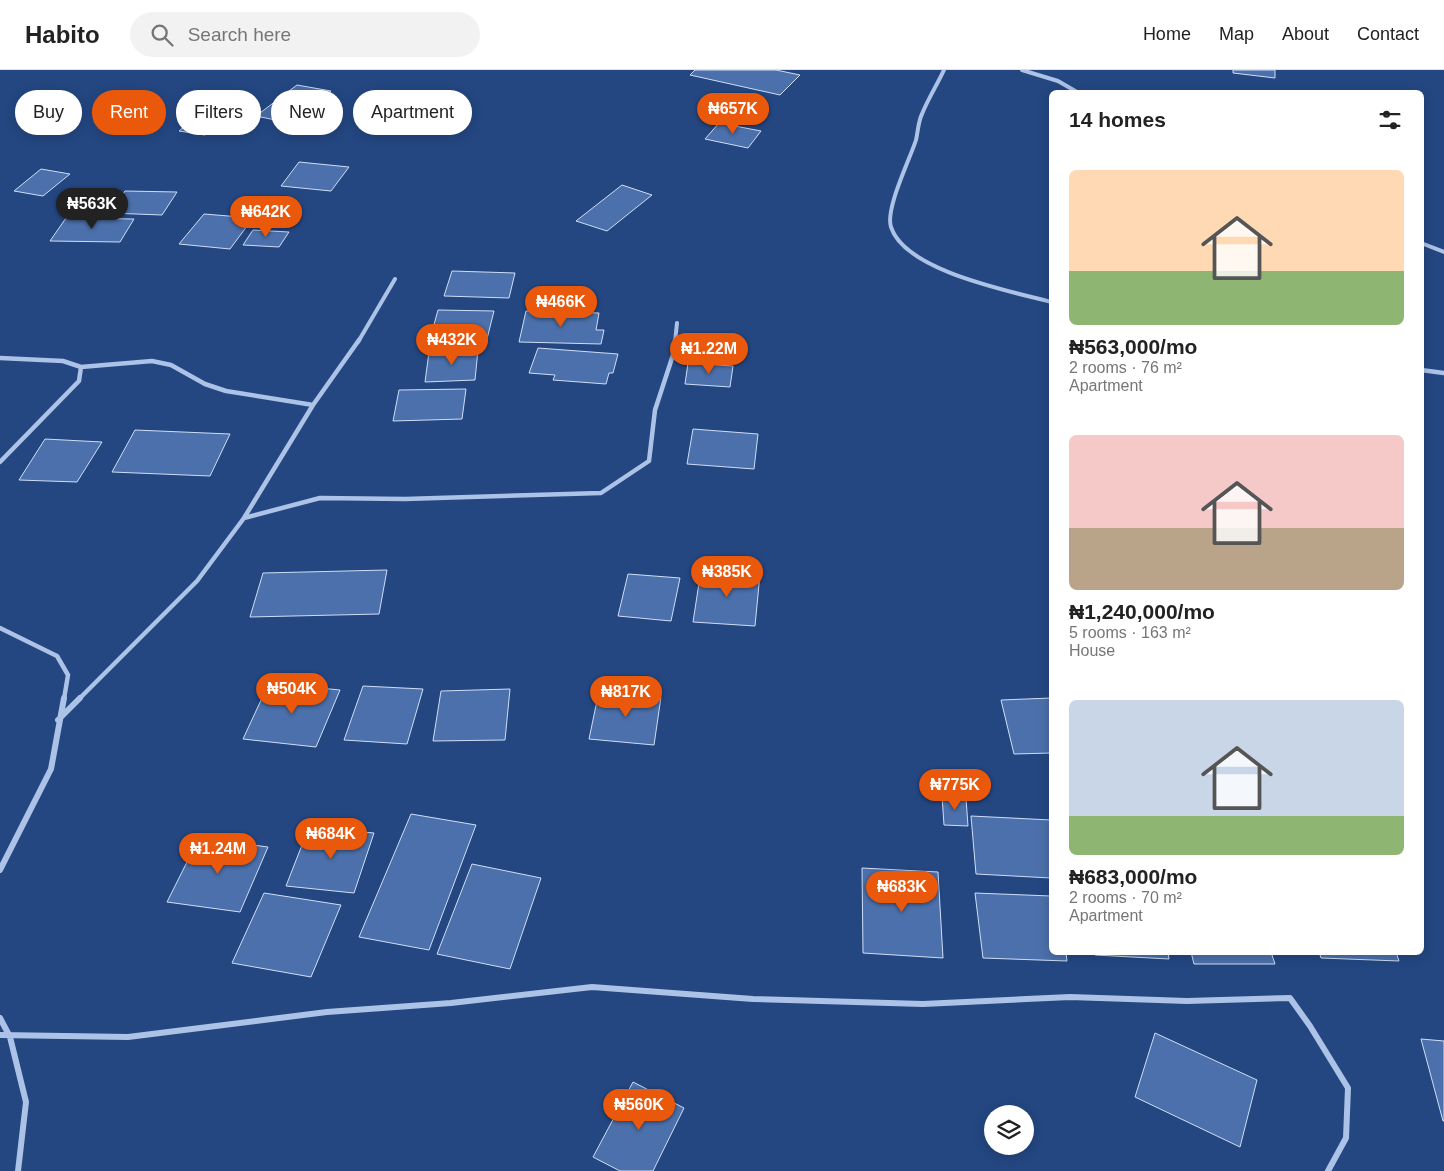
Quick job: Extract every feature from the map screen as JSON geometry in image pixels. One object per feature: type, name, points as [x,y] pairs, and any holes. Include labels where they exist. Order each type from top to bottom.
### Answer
[{"type":"street","points":[[944,70],[921,116],[916,139],[893,201],[890,226],[903,248],[936,267],[974,281],[1049,301]]},
{"type":"street","points":[[1022,70],[1058,81],[1074,90]]},
{"type":"street","points":[[1424,244],[1444,252]]},
{"type":"street","points":[[58,720],[197,581],[244,518],[313,405],[361,338],[395,279]]},
{"type":"street","points":[[244,518],[320,498],[405,499],[600,493],[649,461],[655,410],[673,355],[677,323]]},
{"type":"street","points":[[0,358],[63,361],[81,367],[152,360],[172,365],[205,384],[226,391],[313,405]]},
{"type":"street","points":[[0,462],[79,381],[81,367]]},
{"type":"street","points":[[1424,370],[1444,373]]},
{"type":"street","points":[[0,628],[57,656],[68,675],[58,720],[51,769],[0,870]]},
{"type":"street","points":[[0,1035],[10,1037],[128,1037],[327,1012],[451,1003],[592,987],[753,999],[923,1004],[1070,997],[1187,1001],[1290,998],[1310,1026],[1348,1088],[1346,1138],[1328,1171]]},
{"type":"street","points":[[0,1018],[10,1037],[26,1102],[18,1171]]},
{"type":"building","points":[[695,70],[776,70],[800,75],[780,95],[690,75]]},
{"type":"building","points":[[1233,70],[1275,70],[1275,78],[1233,73]]},
{"type":"building","points":[[297,85],[325,90],[290,90]]},
{"type":"building","points":[[271,105],[271,119],[261,117],[261,112]]},
{"type":"building","points":[[719,123],[761,131],[748,148],[705,139]]},
{"type":"building","points":[[299,162],[349,167],[331,191],[281,186]]},
{"type":"building","points":[[41,169],[70,174],[43,196],[14,191]]},
{"type":"building","points":[[622,185],[652,195],[607,231],[576,221]]},
{"type":"building","points":[[125,191],[177,192],[162,215],[109,213]]},
{"type":"building","points":[[204,214],[253,218],[230,249],[179,244]]},
{"type":"building","points":[[66,218],[134,219],[120,242],[50,241]]},
{"type":"building","points":[[253,230],[289,232],[279,247],[243,245]]},
{"type":"building","points":[[452,271],[515,273],[509,298],[444,296]]},
{"type":"building","points":[[438,310],[494,311],[487,339],[430,339]]},
{"type":"building","points":[[526,311],[599,313],[596,330],[604,330],[601,344],[519,342]]},
{"type":"building","points":[[538,348],[618,354],[613,373],[609,373],[606,384],[553,380],[555,375],[529,373]]},
{"type":"building","points":[[478,350],[475,380],[425,382],[429,352]]},
{"type":"building","points":[[688,363],[733,366],[730,387],[685,384]]},
{"type":"building","points":[[466,389],[462,419],[393,421],[399,390]]},
{"type":"building","points":[[693,429],[758,434],[754,469],[687,464]]},
{"type":"building","points":[[135,430],[230,434],[210,476],[112,472]]},
{"type":"building","points":[[45,439],[102,442],[77,482],[19,480]]},
{"type":"building","points":[[387,570],[379,614],[250,617],[263,573]]},
{"type":"building","points":[[701,570],[760,574],[755,626],[693,622]]},
{"type":"building","points":[[628,574],[680,578],[671,621],[618,616]]},
{"type":"building","points":[[269,683],[340,690],[316,747],[243,739]]},
{"type":"building","points":[[363,686],[423,689],[407,744],[344,740]]},
{"type":"building","points":[[510,689],[505,740],[433,741],[441,691]]},
{"type":"building","points":[[599,691],[661,697],[654,745],[589,739]]},
{"type":"building","points":[[1049,698],[1049,753],[1014,754],[1001,700]]},
{"type":"building","points":[[942,796],[966,798],[968,826],[944,825]]},
{"type":"building","points":[[411,814],[476,825],[429,950],[359,937]]},
{"type":"building","points":[[971,816],[1049,820],[1049,878],[976,874]]},
{"type":"building","points":[[309,827],[374,833],[354,893],[286,886]]},
{"type":"building","points":[[199,838],[268,847],[240,912],[167,902]]},
{"type":"building","points":[[472,864],[541,878],[510,969],[437,954]]},
{"type":"building","points":[[862,868],[938,872],[943,958],[863,953]]},
{"type":"building","points":[[264,893],[341,905],[311,977],[232,963]]},
{"type":"building","points":[[975,893],[1049,896],[1049,955],[1066,955],[1067,961],[983,958]]},
{"type":"building","points":[[1095,955],[1168,955],[1169,959]]},
{"type":"building","points":[[1192,955],[1272,955],[1275,964],[1194,964]]},
{"type":"building","points":[[1320,955],[1397,955],[1399,961],[1321,958]]},
{"type":"building","points":[[1155,1033],[1257,1080],[1240,1147],[1135,1097]]},
{"type":"building","points":[[1421,1039],[1444,1041],[1444,1121],[1443,1121]]},
{"type":"building","points":[[633,1082],[684,1108],[653,1171],[620,1171],[593,1157]]}]
